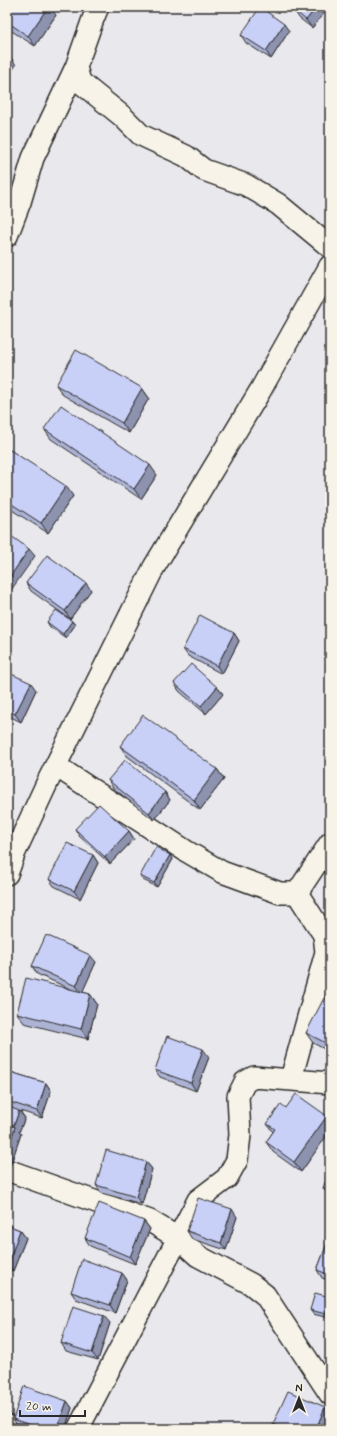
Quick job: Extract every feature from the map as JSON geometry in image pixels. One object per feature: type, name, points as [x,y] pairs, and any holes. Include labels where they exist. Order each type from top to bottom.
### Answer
[{"type":"street","points":[[7,236],[20,202],[33,158],[76,68],[98,7]]},
{"type":"street","points":[[76,68],[80,82],[122,116],[141,135],[186,156],[204,170],[246,185],[278,204],[330,248]]},
{"type":"street","points":[[7,874],[18,845],[154,567],[260,392],[330,266]]},
{"type":"street","points":[[56,766],[186,851],[222,872],[280,893],[297,893]]},
{"type":"street","points":[[297,893],[330,843]]},
{"type":"street","points":[[291,1080],[326,952],[324,935],[297,893]]},
{"type":"street","points":[[78,1429],[198,1200],[227,1178],[237,1160],[240,1135],[238,1096],[245,1082],[254,1077],[330,1083]]},
{"type":"street","points":[[7,1170],[150,1221],[178,1238],[198,1256],[251,1284],[265,1296],[330,1394]]},
{"type":"street","points":[[7,1426],[11,1429]]},
{"type":"building","points":[[7,7],[48,7],[28,36],[7,22]]},
{"type":"building","points":[[260,7],[284,24],[266,51],[241,35]]},
{"type":"building","points":[[296,7],[317,7],[306,20],[294,10]]},
{"type":"building","points":[[330,15],[330,24],[326,21]]},
{"type":"building","points":[[76,350],[142,388],[122,423],[56,385]]},
{"type":"building","points":[[61,405],[150,465],[134,489],[44,429]]},
{"type":"building","points":[[7,448],[66,486],[41,523],[7,501]]},
{"type":"building","points":[[7,533],[29,549],[7,581]]},
{"type":"building","points":[[47,555],[86,583],[65,611],[26,583]]},
{"type":"building","points":[[56,610],[72,621],[63,634],[47,622]]},
{"type":"building","points":[[200,615],[234,633],[217,666],[183,649]]},
{"type":"building","points":[[191,664],[217,687],[201,706],[174,683]]},
{"type":"building","points":[[7,672],[31,683],[15,714],[7,710]]},
{"type":"building","points":[[143,715],[217,769],[194,800],[120,746]]},
{"type":"building","points":[[125,760],[165,792],[149,813],[108,780]]},
{"type":"building","points":[[99,804],[129,831],[105,857],[75,829]]},
{"type":"building","points":[[67,843],[93,855],[74,891],[49,879]]},
{"type":"building","points":[[156,847],[170,855],[154,883],[140,876]]},
{"type":"building","points":[[46,935],[90,955],[76,986],[32,966]]},
{"type":"building","points":[[26,978],[90,994],[81,1029],[17,1013]]},
{"type":"building","points":[[324,998],[330,1001],[330,1045],[306,1033]]},
{"type":"building","points":[[167,1036],[203,1049],[191,1083],[155,1070]]},
{"type":"building","points":[[7,1071],[46,1083],[37,1111],[7,1101]]},
{"type":"building","points":[[296,1094],[327,1116],[294,1162],[266,1142],[275,1129],[267,1124],[281,1104],[286,1108]]},
{"type":"building","points":[[7,1106],[19,1111],[14,1125],[7,1122]]},
{"type":"building","points":[[7,1124],[15,1127],[7,1151]]},
{"type":"building","points":[[106,1150],[146,1162],[136,1197],[96,1185]]},
{"type":"building","points":[[328,1175],[330,1176],[330,1191],[323,1188]]},
{"type":"building","points":[[198,1198],[232,1209],[221,1243],[187,1231]]},
{"type":"building","points":[[99,1203],[144,1221],[130,1257],[85,1238]]},
{"type":"building","points":[[7,1225],[20,1230],[8,1264],[7,1264]]},
{"type":"building","points":[[330,1236],[330,1275],[317,1270]]},
{"type":"building","points":[[82,1259],[122,1273],[110,1305],[71,1292]]},
{"type":"building","points":[[315,1293],[330,1297],[326,1314],[310,1310]]},
{"type":"building","points":[[73,1306],[104,1316],[92,1353],[61,1343]]},
{"type":"building","points":[[24,1386],[67,1401],[57,1429],[42,1429],[13,1419]]},
{"type":"building","points":[[288,1391],[325,1407],[316,1429],[283,1429],[273,1424]]}]
